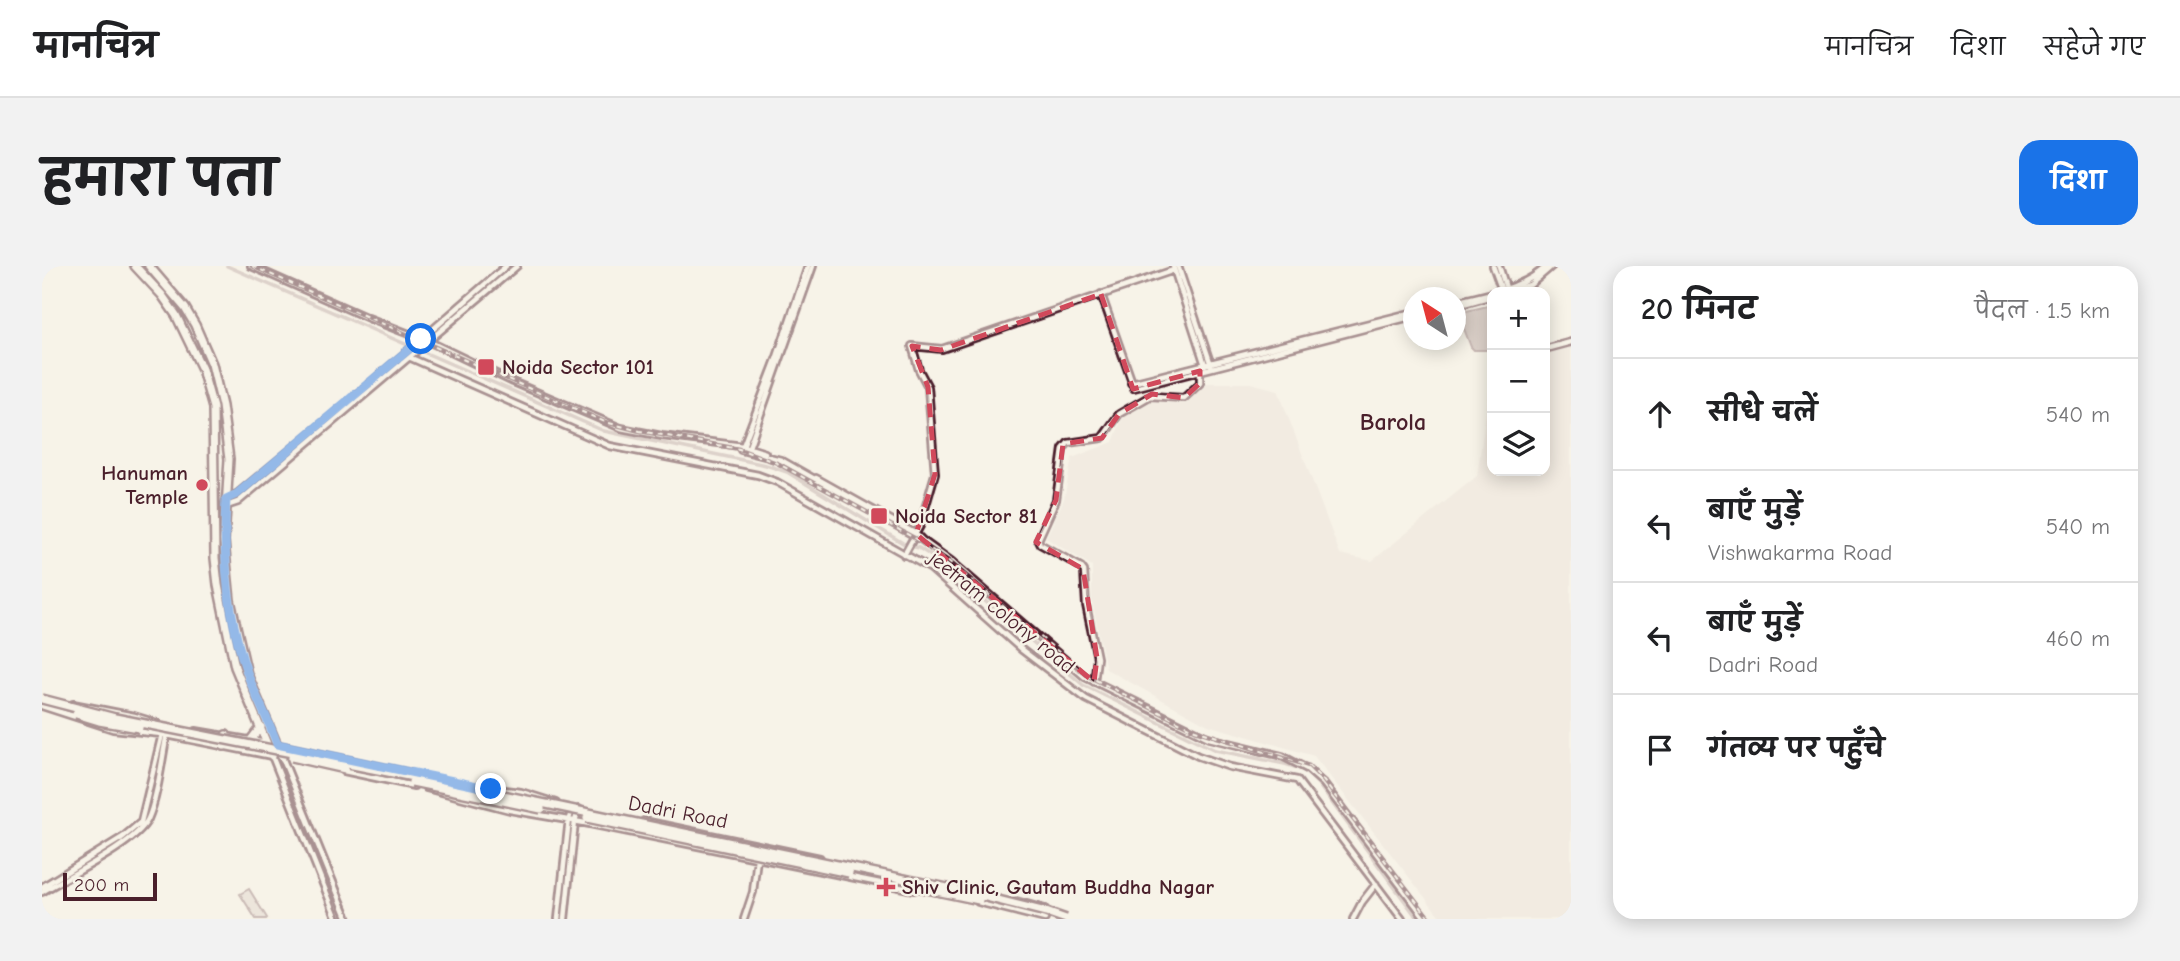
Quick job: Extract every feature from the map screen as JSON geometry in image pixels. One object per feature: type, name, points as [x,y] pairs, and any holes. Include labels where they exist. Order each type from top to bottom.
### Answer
[{"type":"main road","points":[[149,266],[185,308],[212,364],[229,459],[225,565],[247,674],[282,757]]},
{"type":"main road","points":[[139,268],[176,314],[191,342],[213,408],[215,558],[218,585],[235,667],[272,756]]},
{"type":"main road","points":[[217,386],[224,378]]},
{"type":"main road","points":[[42,701],[99,721],[258,750],[1042,914],[1054,919]]},
{"type":"main road","points":[[42,701],[962,891],[1066,919]]},
{"type":"main road","points":[[251,740],[261,727]]},
{"type":"main road","points":[[224,747],[226,735]]},
{"type":"street","points":[[250,266],[421,339]]},
{"type":"street","points":[[226,503],[506,266]]},
{"type":"street","points":[[226,503],[238,502],[517,266]]},
{"type":"street","points":[[741,447],[777,357],[808,266]]},
{"type":"street","points":[[749,449],[813,266]]},
{"type":"street","points":[[1493,266],[1503,287]]},
{"type":"street","points":[[1499,266],[1504,287]]},
{"type":"street","points":[[1515,287],[1528,282],[1550,266]]},
{"type":"street","points":[[1529,287],[1550,266]]},
{"type":"street","points":[[905,553],[914,538],[930,496],[935,474],[928,387],[919,370],[912,346],[942,349],[1175,267],[1209,366]]},
{"type":"street","points":[[1101,294],[1131,383],[1136,388],[1200,371],[1209,366]]},
{"type":"street","points":[[1466,301],[1487,296]]},
{"type":"street","points":[[1466,302],[1487,297]]},
{"type":"street","points":[[1131,383],[1403,317]]},
{"type":"street","points":[[429,342],[621,428],[741,447],[784,460],[914,538],[922,540],[951,561],[1070,666],[1094,682],[1209,738],[1282,757],[1307,769],[1323,783],[1426,919]]},
{"type":"street","points":[[1550,348],[1571,342]]},
{"type":"street","name":"jeetram colony road","points":[[411,358],[610,446],[765,477],[905,553],[931,569],[1022,650],[1086,699],[1186,751],[1230,767],[1297,780],[1402,919]]},
{"type":"street","points":[[1094,682],[1096,650],[1086,605],[1084,571],[1038,542],[1057,496],[1063,449],[1068,443],[1101,438],[1119,415],[1150,396],[1184,398],[1200,383],[1200,371]]},
{"type":"street","points":[[42,701],[93,707],[167,726],[268,743]]},
{"type":"street","points":[[42,701],[113,729],[165,735],[272,756],[337,919]]},
{"type":"street","points":[[42,889],[122,843],[144,826],[149,816],[167,726]]},
{"type":"street","name":"Dadri Road","points":[[277,744],[456,783],[521,792],[573,807],[738,839],[1037,906],[1072,919]]},
{"type":"street","points":[[282,757],[348,919]]},
{"type":"street","name":"Dadri Road","points":[[282,757],[422,787],[510,810],[572,820],[975,902],[1045,919]]},
{"type":"street","points":[[565,919],[573,807]]},
{"type":"street","points":[[558,919],[572,820],[579,808]]},
{"type":"street","points":[[744,919],[753,892],[757,858]]},
{"type":"street","points":[[1353,919],[1376,884]]},
{"type":"highlighted area","points":[[1101,294],[1133,389],[1200,371],[1200,383],[1184,398],[1152,394],[1119,414],[1102,438],[1063,444],[1056,500],[1036,542],[1083,569],[1097,658],[1094,682],[916,534],[935,474],[928,387],[912,346],[941,350]]},
{"type":"shaded area","points":[[1487,306],[1487,350],[1474,350],[1471,347],[1466,334],[1466,311]]},
{"type":"shaded area","points":[[1571,346],[1571,919],[1442,919],[1314,756],[1208,725],[1106,669],[1092,601],[1092,566],[1046,538],[1064,499],[1072,458],[1113,442],[1124,414],[1158,394],[1185,400],[1204,383],[1250,383],[1278,390],[1340,554],[1372,561],[1477,476],[1487,405],[1487,476],[1550,476],[1550,349]]},
{"type":"shaded area","points":[[249,889],[266,919],[256,919],[240,894]]},
{"type":"waterway","points":[[227,266],[604,431],[766,465],[787,472],[906,545],[919,548],[936,559],[1083,685],[1215,750],[1304,770],[1318,784],[1418,919]]},
{"type":"railway","points":[[252,266],[605,422],[739,449],[777,463],[916,539],[947,560],[1088,676],[1195,730],[1309,766],[1322,779],[1430,919]]},
{"type":"place","name":"Noida Sector 101","points":[[486,367]]},
{"type":"place","name":"Hanuman Temple","points":[[202,485]]},
{"type":"place","name":"Noida Sector 81","points":[[879,516]]},
{"type":"place","name":"Shiv Clinic, Gautam Buddha Nagar","points":[[886,887]]},
{"type":"district","name":"Barola","points":[[1393,422]]},
{"type":"route","points":[[421,339],[237,494],[226,499],[224,541],[230,600],[247,674],[277,744],[491,789]]}]
